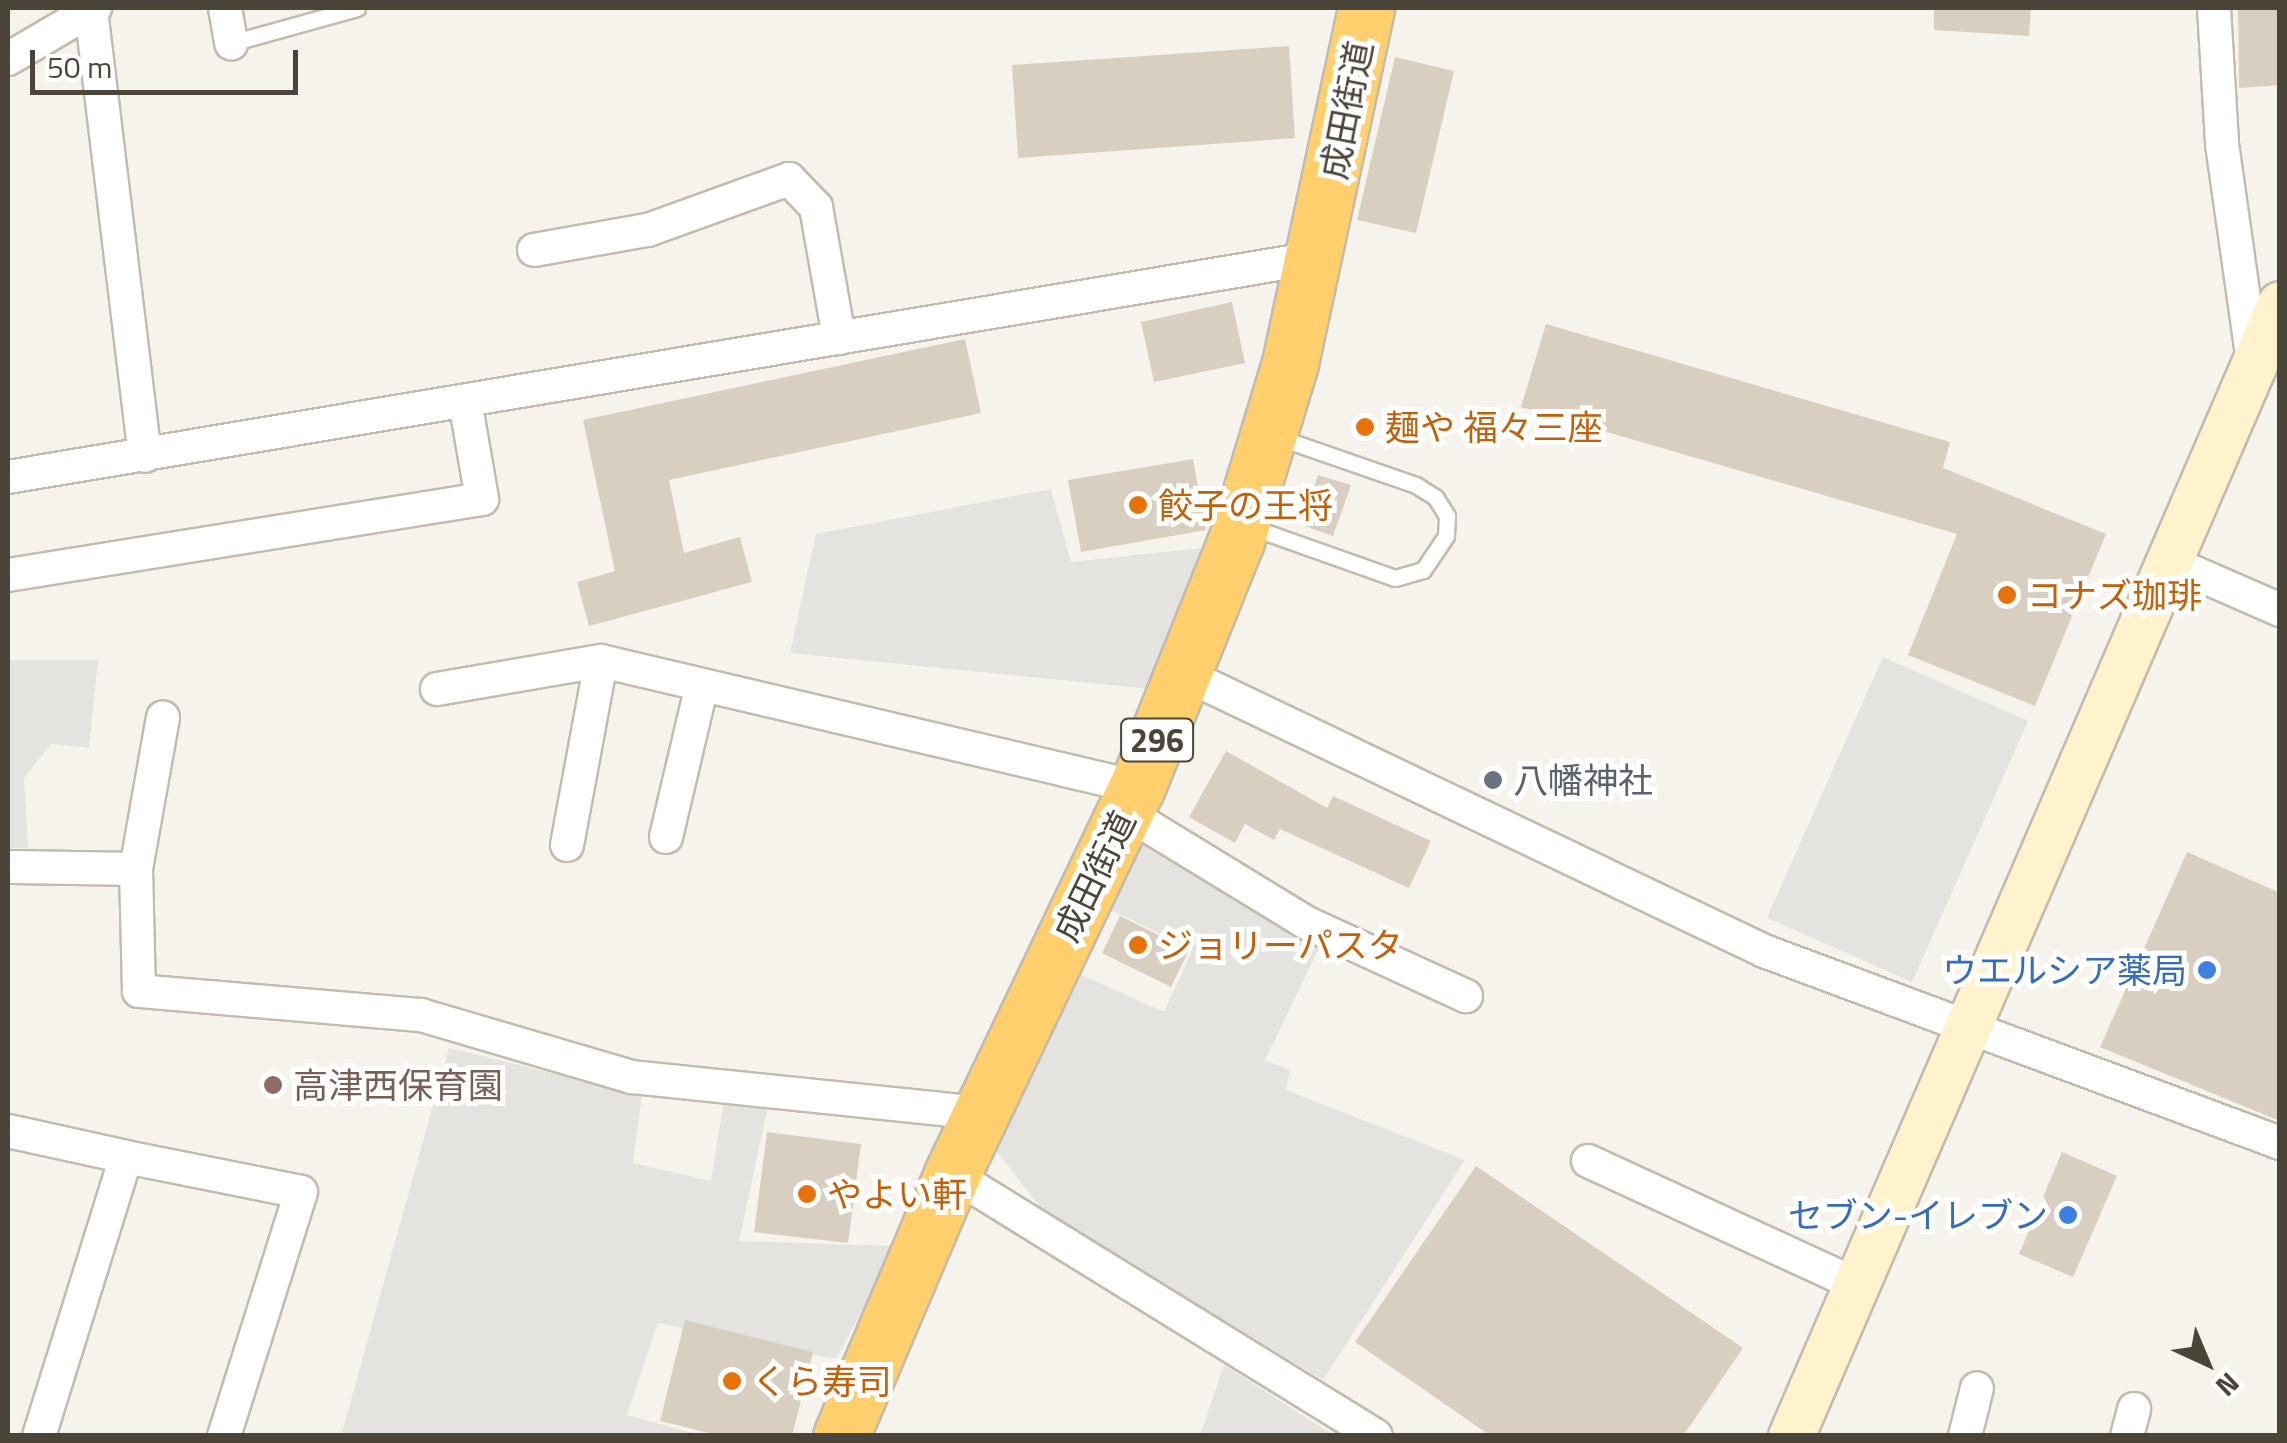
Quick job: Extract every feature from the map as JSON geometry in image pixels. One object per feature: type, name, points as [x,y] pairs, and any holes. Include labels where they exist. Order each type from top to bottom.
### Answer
[{"type":"highway","name":"成田街道","points":[[841,1436],[952,1174],[1186,675],[1242,524],[1314,258],[1366,8]]},
{"type":"street","points":[[8,58],[89,8],[145,456]]},
{"type":"street","points":[[225,8],[231,43]]},
{"type":"street","points":[[2214,8],[2222,144],[2253,362]]},
{"type":"street","points":[[534,250],[648,230],[789,178],[816,207],[839,338]]},
{"type":"street","points":[[8,477],[1314,258]]},
{"type":"street","points":[[1791,1436],[2280,304]]},
{"type":"street","points":[[8,576],[482,499],[465,401]]},
{"type":"street","points":[[2168,561],[2280,610]]},
{"type":"street","points":[[567,845],[600,662]]},
{"type":"street","points":[[437,689],[600,662],[702,685],[1131,799],[1307,923],[1466,996]]},
{"type":"street","points":[[1186,675],[1764,950],[1964,1029],[2280,1143]]},
{"type":"street","points":[[666,838],[702,685]]},
{"type":"street","points":[[163,717],[136,869],[139,991],[421,1015],[632,1077],[981,1113]]},
{"type":"street","points":[[8,867],[136,869]]},
{"type":"street","points":[[8,1131],[301,1192],[224,1436]]},
{"type":"street","points":[[38,1436],[126,1158]]},
{"type":"street","points":[[1588,1161],[1856,1284]]},
{"type":"street","points":[[952,1174],[1376,1436]]},
{"type":"street","points":[[1965,1436],[1977,1388]]},
{"type":"lane","points":[[231,43],[358,8]]},
{"type":"lane","points":[[1242,524],[1395,578],[1423,570],[1446,536],[1446,516],[1435,497],[1416,484],[1269,434]]},
{"type":"shaded area","points":[[1051,489],[1071,562],[1201,548],[1151,689],[790,653],[816,534]]},
{"type":"shaded area","points":[[1883,657],[2028,721],[1912,982],[1767,918]]},
{"type":"shaded area","points":[[8,660],[98,660],[89,748],[51,744],[24,778],[28,848],[8,848]]},
{"type":"shaded area","points":[[1134,837],[1320,946],[1265,1060],[1290,1070],[1286,1090],[1465,1160],[1323,1380],[1044,1212],[995,1149],[1077,973],[1164,1012],[1193,949],[1104,907]]},
{"type":"shaded area","points":[[449,1048],[642,1095],[633,1163],[711,1181],[724,1100],[770,1097],[739,1241],[897,1246],[836,1359],[658,1323],[627,1415],[700,1435],[341,1436]]},
{"type":"shaded area","points":[[1224,1365],[1333,1435],[1200,1435]]},
{"type":"building","points":[[1934,8],[2031,8],[2029,36],[1934,30]]},
{"type":"building","points":[[2238,8],[2280,8],[2280,85],[2239,88]]},
{"type":"building","points":[[1289,46],[1295,138],[1018,158],[1012,65]]},
{"type":"building","points":[[1395,57],[1454,71],[1416,233],[1357,220]]},
{"type":"building","points":[[1232,302],[1245,363],[1154,382],[1141,322]]},
{"type":"building","points":[[1546,324],[1950,442],[1943,468],[2106,534],[2035,706],[1908,655],[1957,534],[1521,407]]},
{"type":"building","points":[[965,339],[981,413],[669,480],[684,553],[740,537],[752,582],[589,626],[577,582],[615,571],[583,420]]},
{"type":"building","points":[[1193,459],[1206,530],[1081,552],[1068,480]]},
{"type":"building","points":[[1318,475],[1351,485],[1333,536],[1302,525]]},
{"type":"building","points":[[1226,751],[1327,808],[1333,796],[1431,841],[1409,888],[1280,829],[1274,840],[1245,824],[1235,843],[1189,817]]},
{"type":"building","name":"ウエルシア薬局","points":[[2187,852],[2280,893],[2280,1121],[2100,1047]]},
{"type":"building","points":[[1120,916],[1189,950],[1171,987],[1102,953]]},
{"type":"building","points":[[767,1132],[861,1144],[848,1243],[754,1232]]},
{"type":"building","name":"セブン-イレブン","points":[[2062,1152],[2117,1176],[2073,1277],[2019,1254]]},
{"type":"building","points":[[1476,1166],[1743,1348],[1683,1436],[1491,1436],[1355,1342]]},
{"type":"building","points":[[685,1320],[813,1352],[792,1436],[721,1436],[660,1421]]},
{"type":"place","name":"麺や 福々三座","points":[[1365,427]]},
{"type":"place","name":"餃子の王将","points":[[1138,505]]},
{"type":"place","name":"コナズ珈琲","points":[[2007,595]]},
{"type":"place","name":"八幡神社","points":[[1493,780]]},
{"type":"place","name":"ジョリーパスタ","points":[[1138,945]]},
{"type":"place","name":"ウエルシア薬局","points":[[2207,970]]},
{"type":"place","name":"高津西保育園","points":[[273,1085]]},
{"type":"place","name":"やよい軒","points":[[807,1194]]},
{"type":"place","name":"セブン-イレブン","points":[[2068,1215]]},
{"type":"place","name":"くら寿司","points":[[732,1381]]}]
